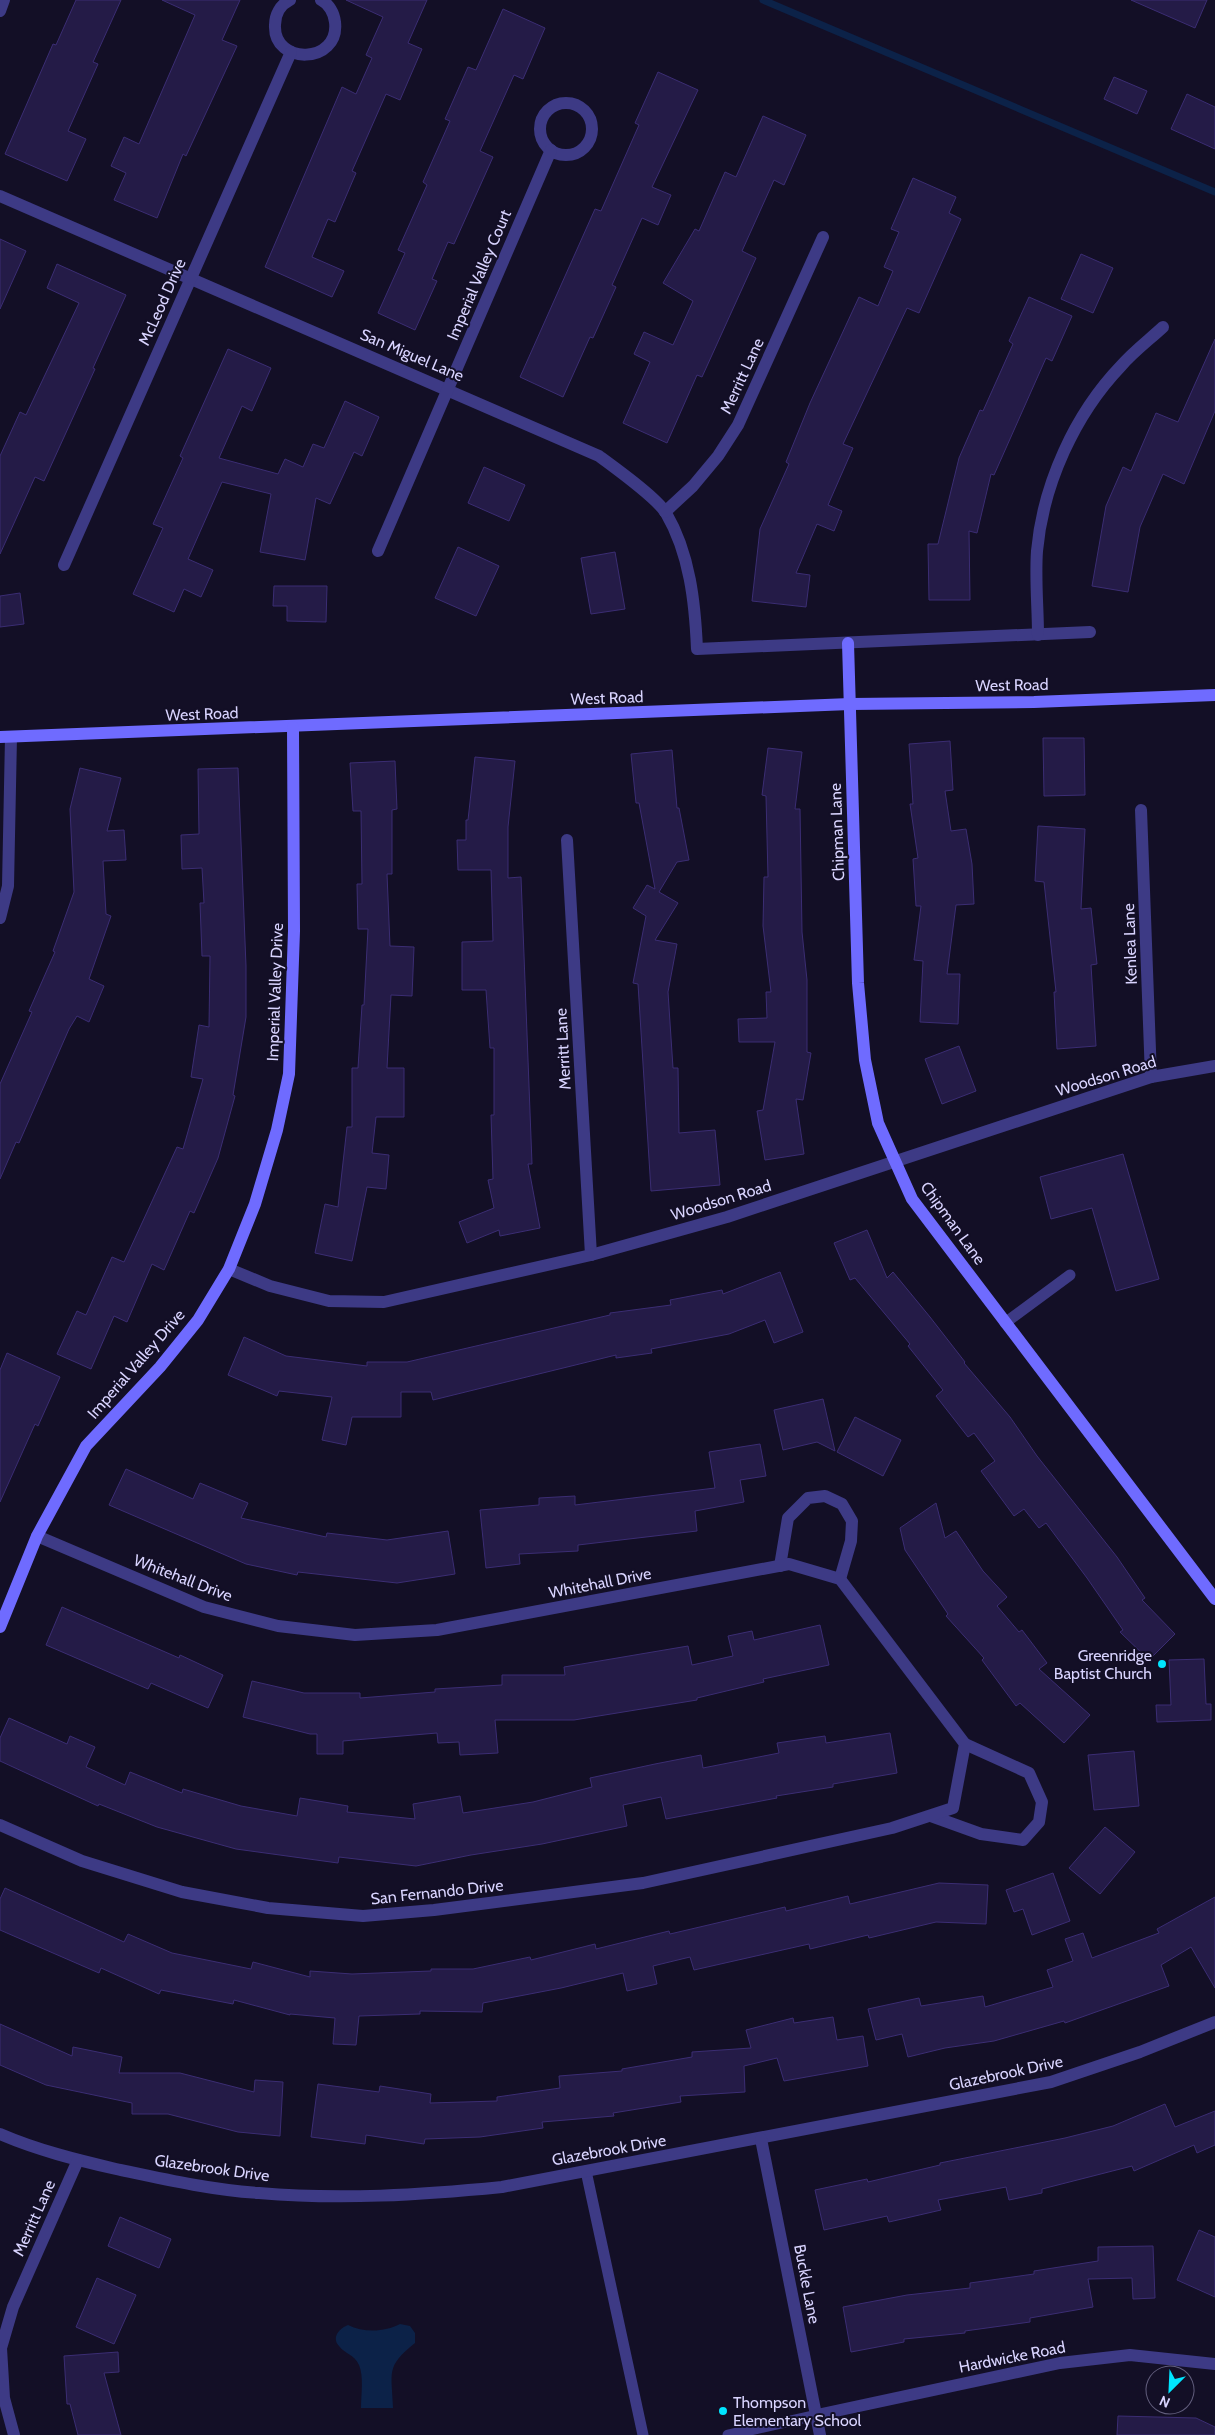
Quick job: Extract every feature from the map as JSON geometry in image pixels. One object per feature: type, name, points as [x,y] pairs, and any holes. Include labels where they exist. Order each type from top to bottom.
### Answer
[{"type":"street","points":[[0,11],[4,0]]},
{"type":"street","points":[[290,0],[280,9],[275,28],[283,46],[300,56],[315,54],[328,46],[333,38],[336,28],[335,18],[331,9],[321,0]]},
{"type":"street","name":"McLeod Drive","points":[[64,565],[291,52]]},
{"type":"street","points":[[559,104],[575,104],[583,109],[592,124],[592,133],[584,148],[568,155],[551,150],[541,137],[541,120],[545,113],[559,104]]},
{"type":"street","name":"Imperial Valley Court","points":[[378,551],[551,150]]},
{"type":"street","name":"San Miguel Lane","points":[[0,196],[448,388],[599,456],[631,480],[665,512],[684,555],[695,601],[697,649],[848,643]]},
{"type":"street","name":"Merritt Lane","points":[[665,512],[713,462],[738,425],[823,237]]},
{"type":"street","points":[[1038,635],[1037,551],[1048,500],[1062,458],[1084,412],[1120,366],[1163,327]]},
{"type":"street","points":[[848,643],[1090,632]]},
{"type":"street","name":"Chipman Lane","points":[[848,643],[858,983],[865,1060],[878,1123],[912,1199],[1215,1599]]},
{"type":"street","name":"West Road","points":[[6,737],[850,704],[1034,702],[1215,695]]},
{"type":"street","name":"Imperial Valley Drive","points":[[0,1626],[37,1536],[86,1446],[160,1367],[198,1320],[229,1269],[255,1204],[277,1130],[289,1074],[293,1006],[294,931],[293,727]]},
{"type":"street","points":[[0,918],[8,886],[6,737]]},
{"type":"street","name":"Kenlea Lane","points":[[1141,810],[1150,1077]]},
{"type":"street","name":"Merritt Lane","points":[[567,840],[591,1255]]},
{"type":"street","name":"Woodson Road","points":[[229,1269],[270,1286],[329,1301],[384,1302],[591,1255],[727,1216],[1150,1077],[1215,1066]]},
{"type":"street","points":[[780,1566],[788,1518],[808,1498],[825,1496],[842,1504],[852,1521],[851,1541],[840,1579],[965,1744],[1029,1773],[1042,1802],[1039,1822],[1023,1840],[981,1834],[931,1816]]},
{"type":"street","name":"Whitehall Drive","points":[[37,1536],[204,1607],[278,1626],[355,1635],[437,1630],[789,1564],[840,1579]]},
{"type":"street","points":[[931,1816],[953,1808],[965,1744]]},
{"type":"street","name":"San Fernando Drive","points":[[0,1825],[82,1861],[182,1892],[268,1908],[363,1916],[434,1910],[643,1883],[884,1830],[931,1816]]},
{"type":"street","name":"Glazebrook Drive","points":[[0,2134],[21,2143],[78,2160],[165,2180],[258,2193],[348,2196],[428,2194],[502,2187],[761,2139],[1050,2082],[1140,2052],[1215,2022]]},
{"type":"street","name":"Buckle Lane","points":[[761,2139],[820,2435]]},
{"type":"street","name":"Merritt Lane","points":[[14,2435],[4,2398],[1,2348],[13,2307],[78,2160]]},
{"type":"street","name":"Hardwicke Road","points":[[817,2415],[1060,2363],[1130,2355],[1215,2364]]},
{"type":"lane","points":[[1005,1323],[1070,1275]]},
{"type":"lane","points":[[586,2171],[643,2435]]},
{"type":"lane","points":[[728,2435],[817,2415]]},
{"type":"water","points":[[400,2324],[410,2326],[415,2333],[415,2343],[399,2358],[392,2371],[393,2408],[361,2408],[361,2370],[355,2359],[341,2349],[337,2343],[336,2336],[342,2328],[348,2325],[354,2328],[374,2330],[388,2329]]},
{"type":"building","points":[[76,0],[121,0],[93,62],[98,64],[68,131],[86,139],[67,181],[5,154],[53,44],[56,45]]},
{"type":"building","points":[[162,0],[240,0],[222,40],[237,46],[186,156],[183,154],[157,218],[114,200],[126,173],[111,166],[124,137],[139,144],[195,15]]},
{"type":"building","points":[[346,0],[427,0],[408,43],[422,49],[400,100],[386,94],[352,171],[356,173],[335,222],[328,219],[312,257],[344,271],[332,297],[265,267],[342,87],[356,94],[372,58],[366,55],[383,17]]},
{"type":"building","points":[[1131,0],[1207,0],[1195,28]]},
{"type":"building","points":[[503,9],[545,28],[523,79],[514,75],[480,151],[493,157],[454,244],[448,242],[432,279],[437,281],[415,330],[378,313],[405,253],[398,250],[427,185],[423,182],[450,121],[445,119],[468,67],[476,70]]},
{"type":"building","points":[[658,72],[698,90],[652,187],[671,195],[658,225],[642,218],[612,285],[616,287],[593,338],[590,337],[563,397],[520,377],[595,209],[601,211],[639,125],[635,123]]},
{"type":"building","points":[[1114,77],[1147,91],[1137,114],[1104,99]]},
{"type":"building","points":[[1187,94],[1215,107],[1215,149],[1171,129]]},
{"type":"building","points":[[763,116],[806,135],[784,185],[774,180],[742,251],[756,258],[702,377],[697,375],[667,443],[623,423],[650,362],[634,354],[644,332],[673,345],[693,301],[663,283],[695,229],[699,231],[725,172],[736,177]]},
{"type":"building","points":[[913,178],[956,197],[949,213],[961,219],[919,313],[907,308],[843,444],[853,448],[828,505],[842,511],[834,531],[817,524],[796,573],[810,575],[806,607],[752,601],[760,529],[789,464],[786,462],[810,403],[859,297],[878,306],[893,271],[884,267],[899,232],[891,229]]},
{"type":"building","points":[[0,239],[26,251],[0,309]]},
{"type":"building","points":[[1081,254],[1113,268],[1093,313],[1061,299]]},
{"type":"building","points":[[57,264],[126,295],[44,481],[35,477],[0,554],[0,456],[20,412],[26,415],[79,303],[47,288]]},
{"type":"building","points":[[1029,297],[1072,316],[1052,361],[1046,358],[994,475],[991,474],[977,533],[969,531],[970,600],[929,600],[928,544],[938,544],[959,458],[980,410],[983,411],[1013,344],[1009,341]]},
{"type":"building","points":[[1215,339],[1215,411],[1184,484],[1163,474],[1140,527],[1128,592],[1092,586],[1106,506],[1123,467],[1131,471],[1156,413],[1178,422]]},
{"type":"building","points":[[228,349],[271,368],[252,411],[242,406],[219,458],[278,474],[285,459],[303,467],[313,444],[324,448],[345,401],[379,417],[362,456],[354,452],[330,504],[316,498],[305,560],[260,552],[271,494],[222,482],[188,559],[213,570],[201,597],[184,589],[174,612],[133,594],[163,528],[153,524],[183,458],[180,456]]},
{"type":"building","points":[[484,467],[525,485],[509,521],[468,503]]},
{"type":"building","points":[[458,547],[499,566],[476,616],[435,598]]},
{"type":"building","points":[[615,552],[625,609],[591,614],[581,558]]},
{"type":"building","points":[[274,586],[327,586],[326,622],[287,621],[287,606],[273,606]]},
{"type":"building","points":[[20,593],[24,624],[0,627],[0,596]]},
{"type":"building","points":[[1043,738],[1084,738],[1085,795],[1044,796]]},
{"type":"building","points":[[950,741],[953,790],[945,791],[951,831],[966,829],[972,864],[974,904],[956,905],[947,974],[960,974],[958,1024],[920,1022],[923,961],[914,960],[921,906],[916,906],[913,859],[918,858],[910,804],[913,804],[909,744]]},
{"type":"building","points":[[768,748],[802,752],[795,809],[800,809],[802,932],[807,980],[807,1052],[811,1053],[803,1100],[796,1099],[804,1154],[765,1160],[757,1111],[763,1110],[775,1042],[739,1042],[738,1019],[767,1018],[766,992],[771,992],[763,926],[764,877],[768,877],[766,796],[762,795]]},
{"type":"building","points":[[672,750],[677,808],[679,808],[689,860],[677,862],[659,892],[678,903],[655,940],[677,944],[668,992],[673,1068],[678,1068],[679,1133],[715,1130],[720,1185],[651,1191],[638,984],[633,983],[646,916],[633,908],[647,885],[655,889],[639,803],[636,803],[631,754]]},
{"type":"building","points":[[475,757],[515,761],[508,827],[508,878],[521,877],[532,1164],[528,1164],[540,1228],[500,1236],[499,1230],[467,1243],[459,1222],[494,1208],[488,1180],[493,1179],[491,1115],[494,1115],[494,1048],[490,1048],[486,990],[462,990],[462,942],[493,941],[491,870],[458,870],[457,840],[466,840],[466,820],[468,820]]},
{"type":"building","points":[[395,761],[397,809],[392,810],[392,874],[387,874],[390,946],[414,947],[412,996],[391,995],[387,1068],[404,1068],[404,1117],[376,1117],[372,1153],[389,1155],[386,1189],[367,1187],[352,1261],[315,1253],[325,1204],[338,1207],[347,1127],[352,1127],[352,1068],[358,1068],[362,1005],[364,1005],[368,929],[358,929],[357,884],[362,884],[361,811],[353,811],[350,763]]},
{"type":"building","points":[[80,768],[121,778],[107,831],[124,830],[126,860],[103,861],[106,914],[111,916],[89,979],[104,986],[89,1022],[77,1016],[69,1029],[19,1143],[16,1142],[0,1179],[0,1084],[32,1012],[29,1011],[55,952],[53,951],[74,892],[70,809]]},
{"type":"building","points":[[238,768],[246,966],[246,1017],[233,1095],[235,1096],[218,1158],[194,1213],[190,1211],[164,1270],[152,1264],[127,1322],[114,1316],[91,1369],[57,1354],[77,1311],[86,1315],[112,1257],[124,1262],[177,1147],[183,1149],[203,1079],[191,1077],[199,1025],[209,1027],[210,956],[202,956],[200,903],[204,903],[202,868],[182,869],[181,835],[199,834],[198,769]]},
{"type":"building","points":[[1038,826],[1085,829],[1081,909],[1091,908],[1097,964],[1091,965],[1096,1046],[1057,1049],[1054,992],[1056,992],[1044,882],[1035,881]]},
{"type":"building","points":[[959,1046],[976,1091],[942,1104],[925,1059]]},
{"type":"building","points":[[1123,1154],[1159,1279],[1116,1291],[1092,1208],[1051,1219],[1040,1177]]},
{"type":"building","points":[[867,1230],[887,1278],[893,1272],[930,1317],[964,1363],[1010,1417],[1037,1456],[1117,1557],[1145,1598],[1142,1600],[1175,1634],[1149,1660],[1120,1632],[1123,1630],[1046,1523],[1039,1528],[1024,1509],[1014,1516],[981,1471],[995,1461],[974,1433],[968,1437],[936,1396],[943,1390],[908,1346],[910,1344],[855,1278],[850,1280],[834,1243]]},
{"type":"building","points":[[780,1272],[803,1332],[774,1343],[765,1320],[729,1334],[651,1349],[652,1353],[616,1358],[616,1355],[433,1400],[431,1392],[401,1392],[401,1417],[352,1417],[346,1445],[322,1440],[332,1397],[279,1391],[277,1396],[228,1375],[244,1337],[286,1356],[367,1366],[367,1362],[407,1362],[610,1315],[610,1313],[671,1305],[670,1300],[722,1290],[723,1294]]},
{"type":"building","points":[[7,1353],[60,1377],[38,1426],[35,1424],[0,1502],[0,1370]]},
{"type":"building","points":[[823,1399],[835,1451],[817,1442],[783,1450],[774,1410]]},
{"type":"building","points":[[855,1417],[901,1440],[883,1476],[837,1452]]},
{"type":"building","points":[[760,1444],[766,1476],[740,1480],[744,1502],[695,1511],[697,1531],[578,1545],[578,1551],[519,1554],[520,1564],[486,1568],[480,1510],[539,1505],[539,1498],[575,1496],[575,1505],[715,1488],[709,1452]]},
{"type":"building","points":[[126,1469],[193,1499],[200,1483],[248,1503],[241,1518],[326,1537],[327,1533],[387,1540],[448,1531],[455,1574],[397,1583],[298,1572],[297,1575],[246,1564],[109,1505]]},
{"type":"building","points":[[936,1503],[945,1538],[956,1531],[983,1571],[1007,1597],[997,1606],[1019,1632],[1022,1630],[1047,1663],[1039,1669],[1090,1715],[1064,1743],[1020,1703],[1016,1706],[982,1660],[984,1658],[946,1616],[948,1614],[905,1550],[900,1528]]},
{"type":"building","points":[[62,1607],[179,1658],[180,1655],[223,1675],[208,1708],[151,1683],[148,1689],[46,1645]]},
{"type":"building","points":[[820,1625],[829,1665],[763,1679],[764,1682],[697,1698],[697,1700],[574,1720],[495,1720],[498,1753],[460,1755],[459,1742],[438,1743],[437,1733],[343,1741],[343,1754],[317,1754],[317,1734],[310,1734],[243,1717],[252,1681],[304,1693],[360,1693],[360,1698],[435,1692],[435,1689],[502,1685],[502,1675],[565,1675],[564,1667],[688,1646],[692,1665],[733,1656],[728,1636],[752,1631],[754,1640]]},
{"type":"building","points":[[1204,1659],[1206,1704],[1211,1704],[1211,1720],[1157,1722],[1156,1705],[1171,1705],[1169,1660]]},
{"type":"building","points":[[9,1718],[67,1744],[70,1736],[95,1747],[86,1767],[125,1785],[130,1772],[182,1793],[183,1789],[241,1806],[297,1816],[300,1798],[348,1806],[347,1812],[415,1819],[413,1804],[460,1796],[463,1813],[533,1802],[592,1787],[590,1778],[655,1764],[701,1755],[703,1768],[779,1753],[777,1743],[825,1736],[826,1743],[890,1733],[897,1773],[833,1784],[833,1787],[776,1796],[777,1798],[666,1819],[661,1797],[623,1805],[627,1826],[542,1844],[416,1866],[339,1857],[338,1863],[236,1849],[157,1827],[99,1804],[98,1806],[0,1761],[0,1738]]},
{"type":"building","points":[[1134,1751],[1139,1806],[1094,1810],[1088,1755]]},
{"type":"building","points":[[1105,1827],[1135,1852],[1100,1894],[1069,1868]]},
{"type":"building","points":[[1053,1873],[1070,1921],[1032,1935],[1023,1909],[1014,1912],[1006,1890]]},
{"type":"building","points":[[939,1883],[988,1885],[986,1924],[936,1922],[869,1938],[868,1935],[810,1949],[809,1944],[694,1970],[690,1957],[653,1966],[657,1984],[627,1991],[623,1973],[561,1988],[483,2003],[482,2012],[420,2011],[420,2014],[359,2016],[356,2045],[333,2044],[335,2018],[290,2015],[234,2000],[233,2004],[161,1990],[159,1994],[101,1968],[99,1973],[0,1930],[0,1899],[5,1888],[124,1942],[128,1934],[172,1953],[251,1969],[253,1962],[310,1977],[310,1971],[352,1974],[431,1971],[431,1969],[473,1969],[530,1957],[531,1960],[595,1944],[596,1949],[669,1931],[670,1934],[785,1907],[786,1911],[848,1896],[850,1904]]},
{"type":"building","points":[[1215,1897],[1215,1988],[1191,1947],[1161,1965],[1169,1986],[1065,2023],[1064,2021],[994,2041],[945,2048],[908,2057],[902,2034],[876,2040],[868,2009],[919,1998],[921,2006],[983,1996],[985,2007],[1053,1987],[1047,1970],[1073,1961],[1065,1939],[1083,1933],[1092,1958],[1159,1933],[1157,1929]]},
{"type":"building","points":[[833,2017],[837,2040],[863,2036],[868,2066],[784,2081],[777,2058],[744,2066],[745,2092],[680,2096],[681,2102],[613,2113],[614,2116],[542,2122],[543,2128],[480,2137],[425,2139],[424,2144],[366,2135],[365,2144],[311,2137],[318,2084],[379,2092],[380,2086],[431,2094],[430,2103],[497,2101],[497,2097],[560,2088],[559,2076],[622,2071],[622,2069],[692,2057],[692,2052],[751,2048],[746,2030],[793,2018],[794,2023]]},
{"type":"building","points":[[0,2024],[72,2056],[73,2047],[122,2057],[119,2073],[180,2073],[254,2092],[255,2080],[283,2082],[280,2136],[238,2132],[168,2114],[132,2114],[132,2103],[46,2085],[0,2065]]},
{"type":"building","points":[[1165,2104],[1175,2127],[1215,2111],[1215,2145],[1197,2153],[1194,2145],[1134,2171],[1132,2166],[1042,2189],[1042,2193],[1009,2200],[1006,2187],[938,2200],[941,2210],[889,2222],[887,2216],[824,2230],[815,2190],[867,2179],[868,2182],[940,2165],[940,2163],[1065,2138],[1113,2126]]},
{"type":"building","points":[[120,2217],[171,2239],[159,2268],[108,2246]]},
{"type":"building","points":[[1199,2230],[1215,2237],[1215,2297],[1177,2280]]},
{"type":"building","points":[[1153,2246],[1155,2298],[1133,2299],[1132,2278],[1088,2279],[1093,2307],[1030,2318],[1030,2322],[965,2331],[965,2333],[904,2339],[904,2342],[851,2352],[843,2307],[907,2295],[970,2288],[970,2283],[1034,2274],[1034,2271],[1098,2261],[1098,2247]]},
{"type":"building","points":[[97,2278],[136,2295],[114,2344],[76,2327]]},
{"type":"building","points":[[118,2352],[119,2372],[104,2373],[121,2435],[78,2435],[70,2404],[67,2404],[64,2356]]},
{"type":"building","points":[[1118,2416],[1196,2418],[1215,2427],[1215,2435],[1117,2435]]},
{"type":"waterway","points":[[763,0],[1215,192]]},
{"type":"place","name":"Greenridge Baptist Church","points":[[1162,1664]]},
{"type":"place","name":"Thompson Elementary School","points":[[723,2411]]}]
